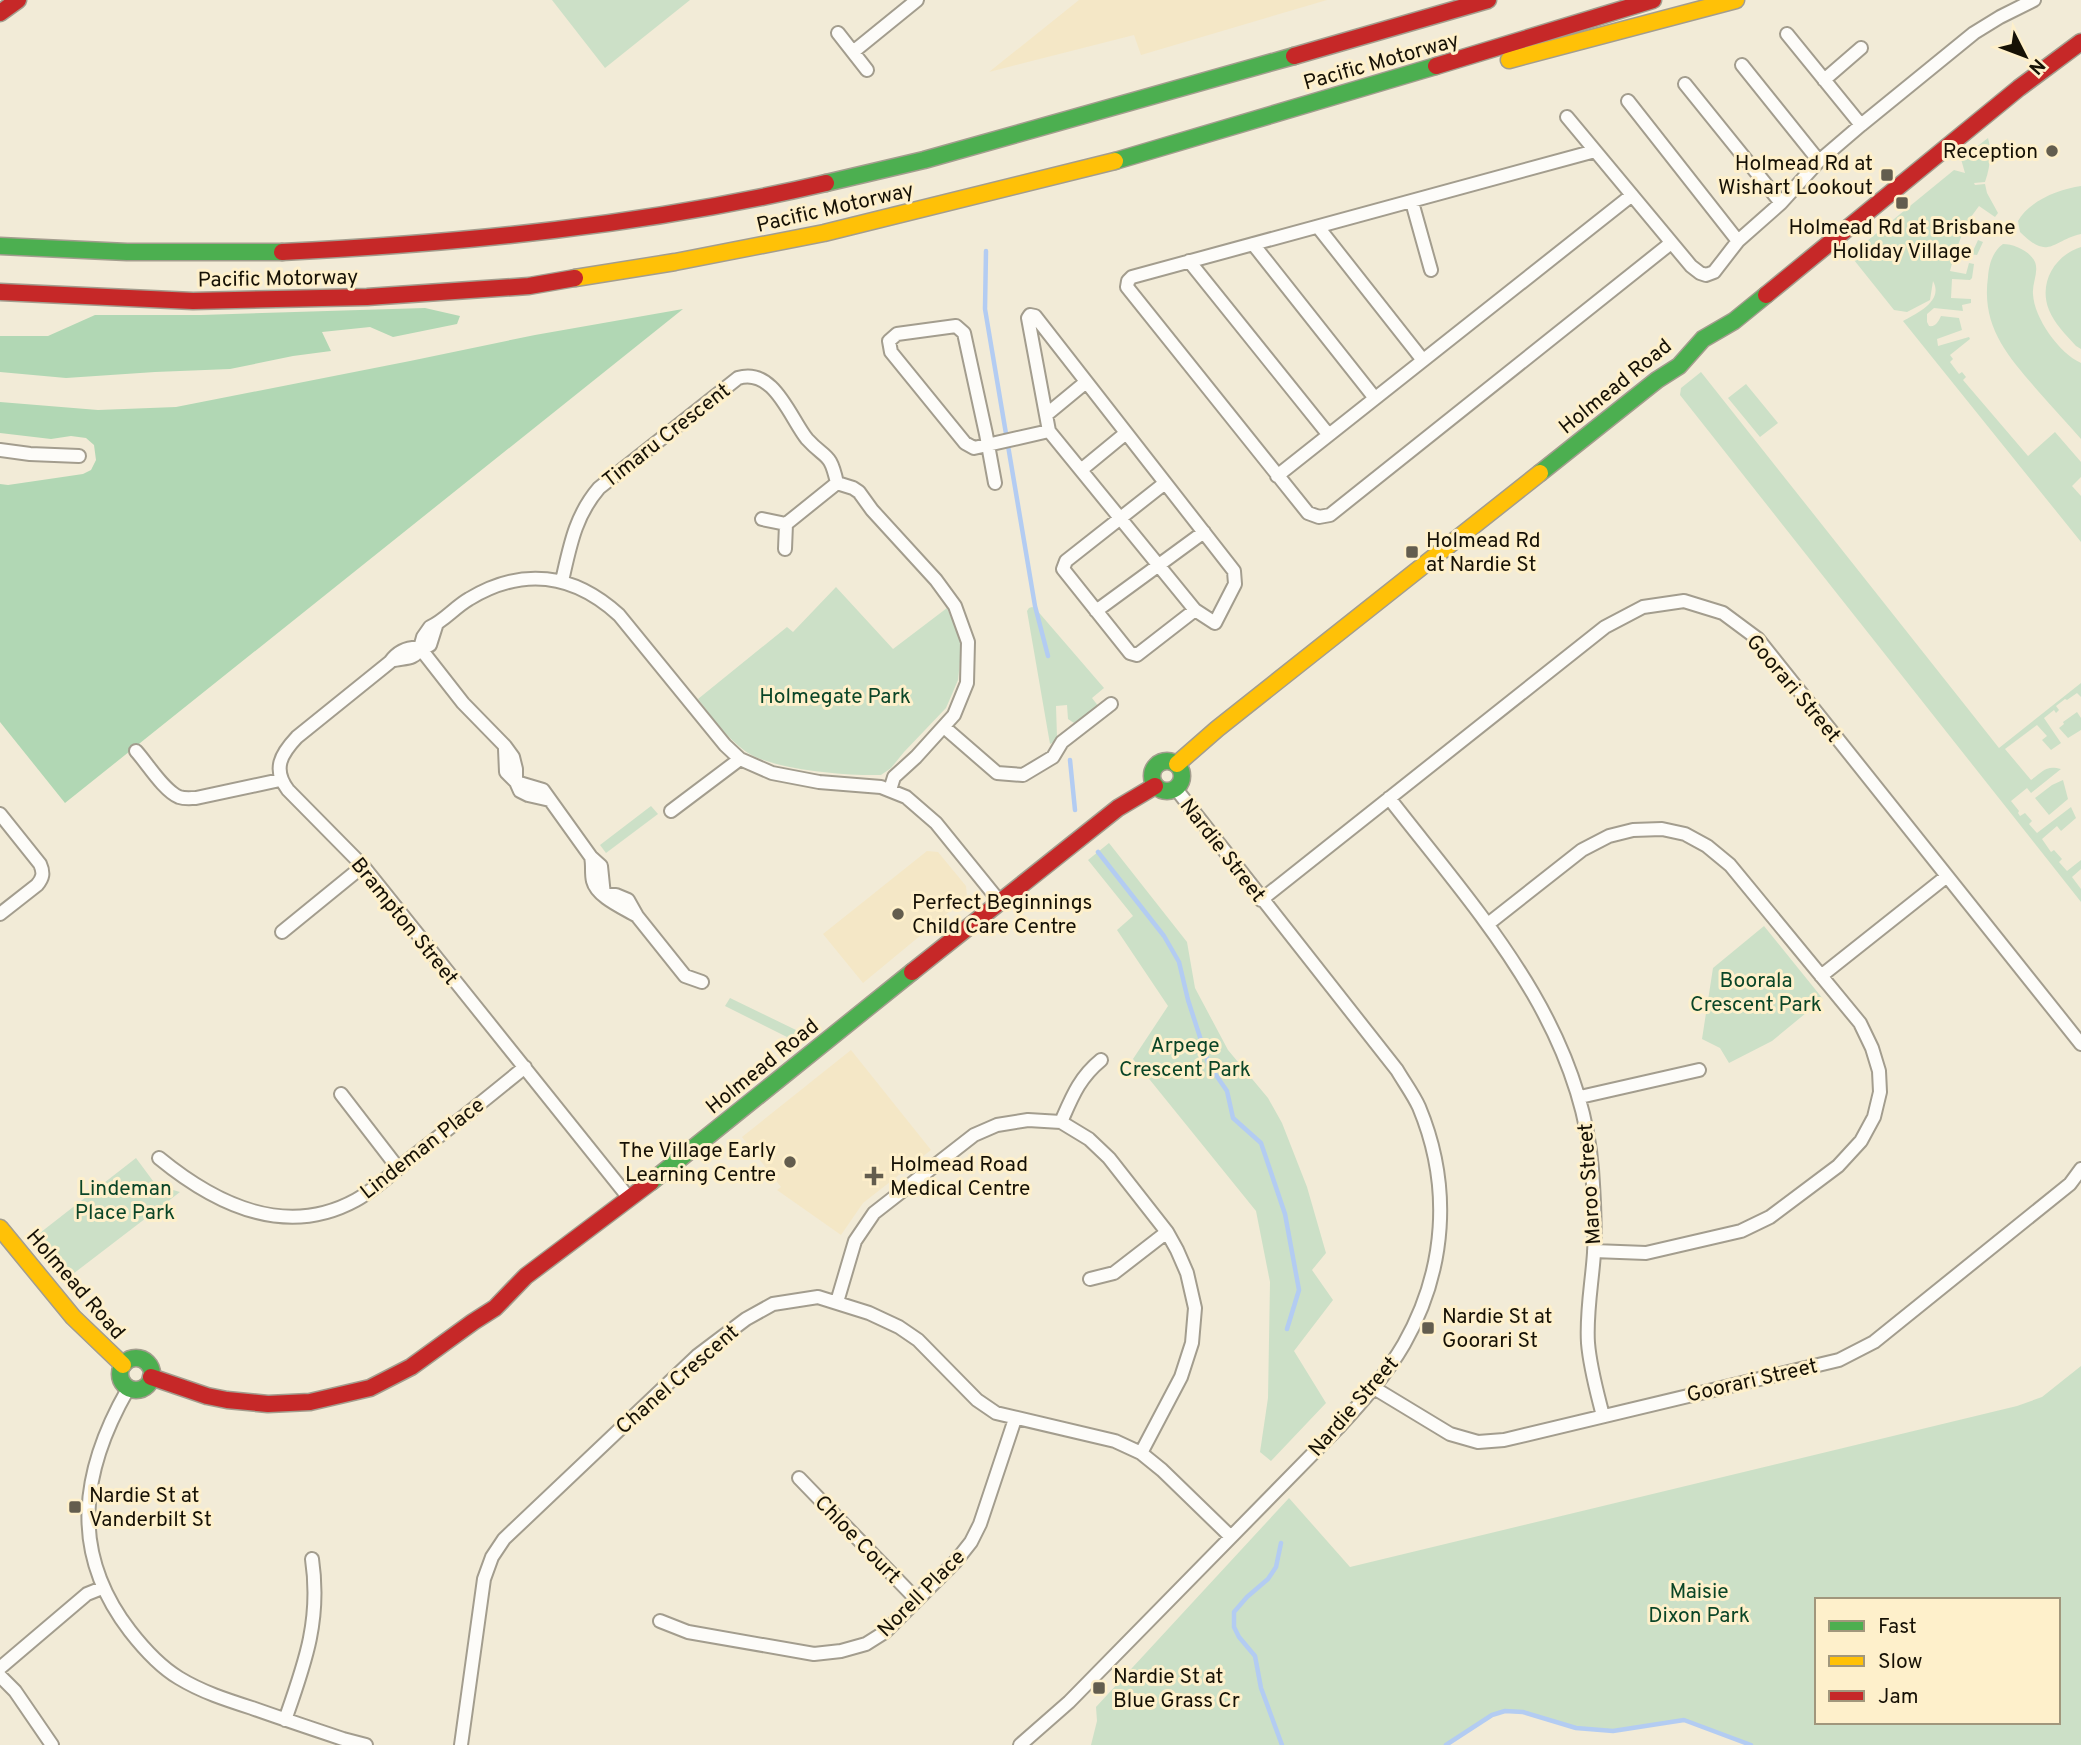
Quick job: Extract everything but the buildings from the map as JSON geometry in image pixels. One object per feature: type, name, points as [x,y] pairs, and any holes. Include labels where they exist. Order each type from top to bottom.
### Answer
[{"type":"main road","points":[[0,13],[18,0]]},
{"type":"main road","name":"Pacific Motorway","points":[[0,246],[127,252],[259,253],[402,246],[540,233],[662,216],[804,188],[924,160],[1488,0]]},
{"type":"main road","name":"Pacific Motorway","points":[[0,292],[193,301],[368,297],[529,286],[675,262],[824,233],[1122,159],[1653,0]]},
{"type":"main road","points":[[1447,63],[1491,64],[1736,0]]},
{"type":"main road","name":"Holmead Road","points":[[1177,764],[1217,729],[1657,380],[1679,366],[1703,339],[1734,321],[2019,88],[2081,42]]},
{"type":"main road","points":[[1168,761],[1177,764],[1182,777],[1176,789],[1162,792],[1155,786],[1151,777],[1158,764],[1168,761]]},
{"type":"main road","name":"Holmead Road","points":[[128,1389],[121,1380],[120,1371],[122,1365],[130,1359],[140,1359],[150,1367],[151,1377],[209,1397],[253,1404],[301,1403],[347,1395],[372,1387],[419,1364],[498,1307],[521,1280],[547,1263],[1118,808],[1155,786]]},
{"type":"main road","name":"Holmead Road","points":[[0,1228],[60,1303],[101,1348],[122,1365]]},
{"type":"main road","points":[[128,1389],[143,1389],[151,1377]]},
{"type":"street","points":[[853,52],[917,0]]},
{"type":"street","points":[[1567,117],[1691,266],[1706,275],[1714,272],[1738,241],[1781,203],[1819,161],[1861,125],[1974,33],[2034,0]]},
{"type":"street","points":[[838,33],[867,70]]},
{"type":"street","points":[[1787,34],[1861,125]]},
{"type":"street","points":[[1824,80],[1861,48]]},
{"type":"street","points":[[1742,65],[1819,161]]},
{"type":"street","points":[[1685,84],[1781,203]]},
{"type":"street","points":[[1628,101],[1738,241]]},
{"type":"street","points":[[1595,151],[1132,277],[1127,287],[1277,476],[1308,513],[1319,517],[1330,515],[1671,243]]},
{"type":"street","points":[[1277,476],[1632,195]]},
{"type":"street","points":[[1412,202],[1431,271]]},
{"type":"street","points":[[1318,227],[1422,359]]},
{"type":"street","points":[[1253,244],[1374,397]]},
{"type":"street","points":[[1189,261],[1328,434]]},
{"type":"street","points":[[1030,315],[1035,316],[1234,571],[1235,584],[1215,623],[1195,610],[1049,431],[1046,415],[1028,318],[1030,315]]},
{"type":"street","points":[[995,483],[993,443],[964,333],[956,326],[897,334],[889,341],[891,352],[965,443],[974,448],[993,443],[1049,431]]},
{"type":"street","name":"Timaru Crescent","points":[[562,581],[576,527],[589,499],[599,488],[738,378],[749,376],[768,384],[780,397],[806,438],[817,449],[826,474],[837,483]]},
{"type":"street","points":[[1046,415],[1086,382]]},
{"type":"street","points":[[1081,470],[1126,433]]},
{"type":"street","points":[[0,450],[79,456]]},
{"type":"street","points":[[785,549],[786,524],[837,483],[844,492],[869,507],[936,580],[956,606],[968,642],[967,683],[954,715],[905,768],[902,780],[893,791]]},
{"type":"street","points":[[1165,483],[1066,561],[1063,569],[1130,653],[1137,655],[1195,610]]},
{"type":"street","points":[[762,519],[786,524]]},
{"type":"street","points":[[1096,611],[1204,532]]},
{"type":"street","points":[[420,648],[430,626],[437,625],[465,601],[486,588],[531,578],[562,581],[605,603],[619,615],[725,745],[740,759],[772,773],[819,782],[873,786],[893,791],[910,800],[936,823],[1000,902]]},
{"type":"street","name":"Goorari Street","points":[[1261,900],[1605,626],[1643,607],[1684,601],[1723,613],[1758,639],[2081,1044]]},
{"type":"street","points":[[136,751],[168,789],[186,799],[280,780],[280,766],[286,749],[297,737],[399,652],[420,648]]},
{"type":"street","points":[[420,648],[463,703],[513,757],[516,782],[544,790],[591,858],[593,882],[611,902],[637,916],[685,976],[702,982]]},
{"type":"street","points":[[944,727],[997,773],[1023,775],[1053,757],[1062,742],[1111,704]]},
{"type":"street","points":[[671,811],[740,759]]},
{"type":"street","name":"Brampton Street","points":[[280,780],[363,866],[629,1198]]},
{"type":"street","name":"Nardie Street","points":[[1020,1745],[1069,1702],[1374,1388],[1404,1345],[1420,1312],[1434,1269],[1440,1230],[1441,1192],[1434,1148],[1418,1105],[1397,1070],[1176,789]]},
{"type":"street","name":"Maroo Street","points":[[1389,798],[1488,924],[1534,992],[1569,1066],[1580,1097],[1592,1166],[1594,1251],[1588,1341],[1591,1367],[1603,1416]]},
{"type":"street","points":[[0,814],[44,872],[37,885],[0,914]]},
{"type":"street","points":[[1488,924],[1581,850],[1609,836],[1633,830],[1662,829],[1685,834],[1707,846],[1730,865],[1860,1023],[1872,1048],[1879,1071],[1880,1093],[1874,1117],[1861,1141],[1838,1166],[1770,1217],[1741,1231],[1646,1253],[1594,1251]]},
{"type":"street","points":[[282,932],[363,866]]},
{"type":"street","points":[[1821,976],[1947,876]]},
{"type":"street","points":[[1061,1122],[1074,1091],[1087,1072],[1101,1060]]},
{"type":"street","name":"Lindeman Place","points":[[159,1158],[206,1192],[235,1207],[265,1214],[298,1216],[321,1213],[368,1193],[525,1067]]},
{"type":"street","points":[[1580,1097],[1699,1070]]},
{"type":"street","points":[[341,1094],[398,1168]]},
{"type":"street","points":[[837,1302],[855,1241],[874,1213],[974,1135],[997,1125],[1028,1120],[1061,1122],[1089,1139],[1109,1158],[1167,1232],[1187,1273],[1195,1308],[1192,1343],[1181,1377],[1141,1453]]},
{"type":"street","name":"Goorari Street","points":[[1374,1388],[1450,1434],[1478,1442],[1504,1440],[1839,1360],[1874,1342],[2070,1184],[2081,1169]]},
{"type":"street","points":[[1090,1279],[1114,1273],[1167,1232]]},
{"type":"street","name":"Chanel Crescent","points":[[461,1745],[484,1579],[492,1557],[504,1539],[697,1356],[746,1319],[773,1304],[818,1297],[869,1313],[899,1326],[918,1340],[977,1400],[996,1413],[1115,1441],[1141,1453],[1162,1469],[1230,1536]]},
{"type":"street","points":[[128,1389],[103,1443],[89,1484],[88,1503],[89,1538],[102,1588],[122,1620],[146,1653],[176,1677],[204,1692],[366,1745]]},
{"type":"street","name":"Norell Place","points":[[660,1621],[688,1632],[814,1654],[841,1651],[866,1644],[885,1633],[956,1561],[971,1542],[980,1524],[1015,1419]]},
{"type":"street","name":"Chloe Court","points":[[799,1479],[917,1600]]},
{"type":"street","points":[[285,1720],[311,1636],[316,1605],[312,1559]]},
{"type":"street","points":[[0,1668],[87,1594],[102,1588]]},
{"type":"street","points":[[0,1676],[15,1691],[52,1745]]},
{"type":"shaded area","points":[[1079,0],[1327,0],[1141,55],[1134,35],[989,72]]},
{"type":"shaded area","points":[[927,851],[938,852],[966,886],[967,897],[863,983],[823,934]]},
{"type":"shaded area","points":[[851,1050],[931,1150],[863,1203],[841,1235],[777,1190],[781,1187],[742,1137]]},
{"type":"green space","points":[[552,0],[690,0],[605,68]]},
{"type":"green space","points":[[1988,138],[1990,154],[1987,177],[1985,182],[1974,183],[1985,184],[1998,213],[1995,217],[1979,206],[1968,221],[1970,225],[1965,227],[1958,245],[1973,251],[1978,240],[1983,242],[1977,255],[1955,252],[1950,271],[1966,274],[1969,263],[1974,264],[1970,280],[1952,279],[1951,298],[1971,299],[1971,303],[1962,305],[1963,311],[1934,308],[1927,314],[1927,322],[1931,326],[1936,324],[1941,316],[1959,318],[1962,330],[1937,339],[1938,346],[1969,337],[1970,339],[1950,355],[1953,359],[1950,362],[1959,374],[1962,372],[1966,377],[1963,380],[2028,456],[2055,432],[2081,462],[2081,477],[2072,486],[2081,496],[2081,542],[1903,321],[1922,310],[1932,300],[1935,295],[1933,281],[1930,300],[1907,312],[1894,310],[1850,255],[1954,170],[1965,173],[1961,159]]},
{"type":"green space","points":[[2081,186],[2081,234],[2044,247],[2030,241],[2020,232],[2018,221],[2029,208],[2054,193]]},
{"type":"green space","points":[[2003,244],[2021,249],[2033,258],[2036,270],[2033,294],[2038,314],[2056,343],[2081,363],[2081,439],[2007,353],[1993,326],[1987,295],[1988,272],[1994,255]]},
{"type":"green space","points":[[2081,247],[2081,349],[2054,320],[2046,300],[2046,290],[2047,280],[2057,263],[2063,256]]},
{"type":"green space","points":[[425,308],[460,316],[457,324],[393,337],[370,327],[322,332],[331,351],[230,369],[66,378],[0,372],[0,336],[48,336],[95,315],[201,315]]},
{"type":"green space","points":[[683,309],[65,803],[0,722],[0,484],[83,474],[91,470],[96,460],[94,445],[86,438],[71,436],[51,439],[0,433],[0,402],[98,410],[176,407],[535,335]]},
{"type":"green space","points":[[1701,372],[1999,748],[2081,683],[2081,697],[2077,693],[2065,699],[2056,706],[2059,710],[2056,713],[2054,710],[2044,718],[2061,743],[2051,750],[2042,740],[2047,736],[2037,725],[2005,749],[2031,780],[2048,769],[2061,769],[2031,793],[2027,788],[2011,801],[2020,816],[2025,813],[2032,821],[2029,824],[2037,833],[2071,807],[2076,818],[2061,831],[2057,826],[2042,839],[2051,852],[2054,850],[2062,859],[2059,862],[2067,871],[2081,860],[2081,869],[2072,877],[2081,889],[2081,902],[1680,395],[1681,388]]},
{"type":"green space","points":[[1746,384],[1778,423],[1760,437],[1728,398]]},
{"type":"green space","name":"Holmegate Park","points":[[836,587],[893,649],[947,608],[962,643],[958,680],[946,708],[891,768],[881,775],[810,770],[757,758],[732,740],[698,699],[787,627],[793,632]]},
{"type":"green space","points":[[1032,607],[1104,688],[1092,698],[1099,707],[1074,723],[1068,719],[1067,705],[1056,706],[1057,737],[1056,741],[1050,744],[1027,611]]},
{"type":"green space","points":[[2077,712],[2081,718],[2081,730],[2068,738],[2059,728]]},
{"type":"green space","points":[[2063,780],[2068,799],[2049,815],[2035,798]]},
{"type":"green space","points":[[651,806],[658,814],[606,853],[600,845]]},
{"type":"green space","name":"Arpege Crescent Park","points":[[1109,843],[1187,942],[1195,988],[1228,1050],[1268,1098],[1282,1123],[1307,1187],[1326,1253],[1312,1270],[1333,1300],[1294,1351],[1326,1403],[1271,1461],[1260,1452],[1268,1398],[1270,1282],[1256,1211],[1133,1059],[1168,1006],[1117,930],[1133,916],[1088,860]]},
{"type":"green space","name":"Boorala Crescent Park","points":[[1764,926],[1823,999],[1772,1041],[1729,1063],[1720,1048],[1702,1039],[1713,968]]},
{"type":"green space","points":[[730,998],[796,1030],[805,1028],[785,1044],[787,1037],[725,1006]]},
{"type":"green space","name":"Lindeman Place Park","points":[[136,1158],[156,1185],[180,1192],[69,1277],[36,1236]]},
{"type":"green space","name":"Maisie Dixon Park","points":[[2081,1366],[2081,1745],[1751,1745],[1684,1720],[1613,1731],[1576,1728],[1523,1712],[1505,1711],[1492,1715],[1446,1745],[1091,1745],[1097,1721],[1096,1707],[1289,1498],[1350,1567],[2017,1406],[2042,1397]]},
{"type":"waterway","points":[[986,251],[985,309],[1035,606],[1048,656]]},
{"type":"waterway","points":[[1070,760],[1075,810]]},
{"type":"waterway","points":[[1098,852],[1164,936],[1179,962],[1209,1065],[1227,1091],[1233,1118],[1261,1143],[1285,1214],[1299,1290],[1287,1329]]},
{"type":"waterway","points":[[1281,1543],[1276,1567],[1268,1579],[1234,1612],[1234,1627],[1255,1656],[1261,1688],[1282,1745]]},
{"type":"waterway","points":[[1446,1745],[1492,1715],[1505,1711],[1523,1712],[1576,1728],[1613,1731],[1684,1720],[1751,1745]]},
{"type":"traffic: fast","points":[[826,183],[924,160],[1294,56]]},
{"type":"traffic: fast","points":[[1115,161],[1436,66]]},
{"type":"traffic: fast","points":[[0,246],[127,252],[282,252]]},
{"type":"traffic: fast","points":[[1540,473],[1657,380],[1679,366],[1703,339],[1734,321],[1766,295]]},
{"type":"traffic: fast","points":[[1167,761],[1178,765],[1182,776],[1178,787],[1167,791],[1156,787],[1152,776],[1156,765],[1167,761]]},
{"type":"traffic: fast","points":[[651,1182],[912,972]]},
{"type":"traffic: fast","points":[[136,1358],[147,1363],[152,1374],[147,1385],[136,1390],[125,1385],[120,1374],[125,1363],[136,1358]]},
{"type":"traffic: slow","points":[[1509,60],[1736,0]]},
{"type":"traffic: slow","points":[[575,278],[824,233],[1115,161]]},
{"type":"traffic: slow","points":[[1177,764],[1217,729],[1540,473]]},
{"type":"traffic: slow","points":[[0,1228],[73,1317],[123,1365]]},
{"type":"traffic: jam","points":[[0,13],[18,0]]},
{"type":"traffic: jam","points":[[1294,56],[1488,0]]},
{"type":"traffic: jam","points":[[1436,66],[1653,0]]},
{"type":"traffic: jam","points":[[1766,295],[2019,88],[2081,42]]},
{"type":"traffic: jam","points":[[282,252],[556,230],[691,210],[826,183]]},
{"type":"traffic: jam","points":[[0,292],[193,301],[367,297],[529,286],[575,278]]},
{"type":"traffic: jam","points":[[912,972],[1118,808],[1155,786]]},
{"type":"traffic: jam","points":[[151,1377],[207,1396],[268,1404],[310,1402],[370,1388],[411,1367],[495,1308],[526,1276],[651,1182]]},
{"type":"place","name":"Reception","points":[[2052,151]]},
{"type":"place","name":"Holmead Rd at Wishart Lookout","points":[[1887,175]]},
{"type":"place","name":"Holmead Rd at Brisbane Holiday Village","points":[[1902,203]]},
{"type":"place","name":"Holmead Rd at Nardie St","points":[[1412,552]]},
{"type":"place","name":"Perfect Beginnings Child Care Centre","points":[[898,914]]},
{"type":"place","name":"The Village Early Learning Centre","points":[[790,1162]]},
{"type":"place","name":"Holmead Road Medical Centre","points":[[874,1176]]},
{"type":"place","name":"Nardie St at Goorari St","points":[[1428,1328]]},
{"type":"place","name":"Nardie St at Vanderbilt St","points":[[75,1507]]},
{"type":"place","name":"Nardie St at Blue Grass Cr","points":[[1099,1688]]}]
